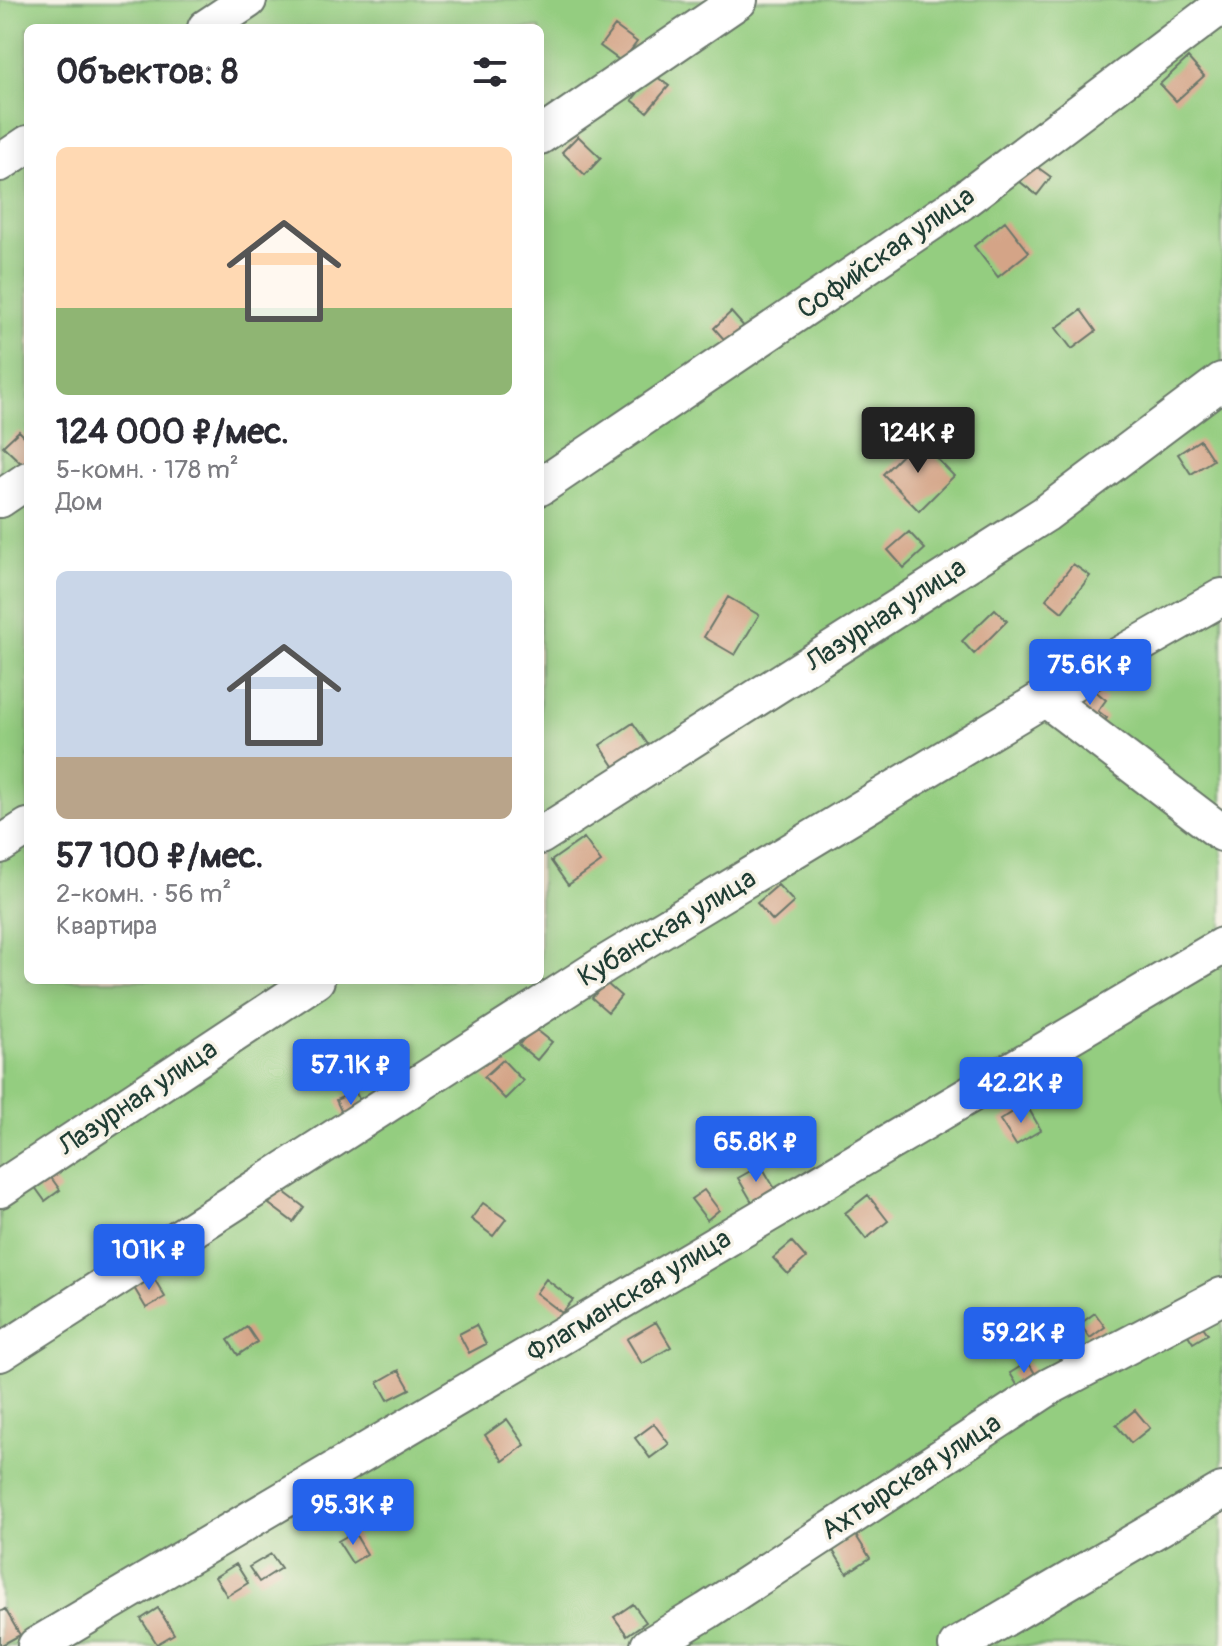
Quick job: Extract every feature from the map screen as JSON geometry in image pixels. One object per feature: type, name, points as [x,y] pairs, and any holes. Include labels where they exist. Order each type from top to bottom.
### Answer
[{"type":"lane","points":[[212,24],[248,0]]},
{"type":"lane","points":[[544,133],[739,0]]},
{"type":"lane","name":"Софийская улица","points":[[544,484],[961,202],[1222,5]]},
{"type":"lane","points":[[0,163],[24,147]]},
{"type":"lane","name":"Лазурная улица","points":[[544,833],[1045,514],[1222,381]]},
{"type":"lane","points":[[0,499],[24,483]]},
{"type":"lane","name":"Кубанская улица","points":[[0,1353],[605,964],[1045,698],[1222,597]]},
{"type":"lane","points":[[1045,698],[1222,833]]},
{"type":"lane","points":[[0,845],[24,830]]},
{"type":"lane","name":"Флагманская улица","points":[[36,1646],[1222,946]]},
{"type":"lane","name":"Лазурная улица","points":[[0,1189],[310,984]]},
{"type":"lane","name":"Ахтырская улица","points":[[649,1646],[1049,1387],[1222,1296]]},
{"type":"lane","points":[[957,1646],[1222,1491]]},
{"type":"green space","points":[[0,0],[1222,0],[1222,1646],[0,1646]]},
{"type":"building","points":[[615,26],[637,42],[622,62],[600,46]]},
{"type":"building","points":[[1188,58],[1204,76],[1176,101],[1160,84]]},
{"type":"building","points":[[653,74],[669,86],[647,112],[632,100]]},
{"type":"building","points":[[578,136],[601,158],[585,175],[562,152]]},
{"type":"building","points":[[1033,164],[1051,177],[1037,195],[1019,181]]},
{"type":"building","points":[[1005,221],[1029,252],[998,277],[974,246]]},
{"type":"building","points":[[1081,310],[1096,331],[1072,349],[1056,328]]},
{"type":"building","points":[[731,312],[747,330],[730,346],[714,328]]},
{"type":"building","points":[[19,431],[24,436],[24,464],[23,465],[3,446]]},
{"type":"building","points":[[918,439],[954,476],[919,511],[883,474]]},
{"type":"building","points":[[1200,440],[1213,460],[1191,474],[1178,454]]},
{"type":"building","points":[[909,532],[925,549],[904,568],[888,550]]},
{"type":"building","points":[[1073,564],[1090,576],[1062,612],[1046,599]]},
{"type":"building","points":[[728,597],[759,615],[735,655],[704,637]]},
{"type":"building","points":[[995,609],[1007,621],[974,654],[962,641]]},
{"type":"building","points":[[1088,685],[1106,700],[1098,711],[1107,718],[1097,730],[1069,707]]},
{"type":"building","points":[[633,723],[649,746],[616,769],[600,745]]},
{"type":"building","points":[[584,838],[601,862],[568,885],[551,861]]},
{"type":"building","points":[[778,885],[794,902],[773,921],[757,903]]},
{"type":"building","points":[[605,982],[621,996],[608,1012],[592,998]]},
{"type":"building","points":[[533,1027],[552,1042],[537,1060],[519,1045]]},
{"type":"building","points":[[503,1060],[523,1081],[505,1099],[484,1077]]},
{"type":"building","points":[[355,1091],[366,1113],[346,1122],[336,1100]]},
{"type":"building","points":[[1026,1104],[1041,1130],[1016,1145],[1000,1120]]},
{"type":"building","points":[[761,1165],[775,1189],[752,1202],[738,1178]]},
{"type":"building","points":[[47,1172],[60,1190],[45,1201],[32,1183]]},
{"type":"building","points":[[280,1189],[304,1207],[293,1222],[269,1204]]},
{"type":"building","points":[[704,1190],[719,1210],[707,1220],[691,1199]]},
{"type":"building","points":[[868,1195],[888,1221],[866,1239],[845,1213]]},
{"type":"building","points":[[483,1203],[506,1219],[493,1236],[471,1219]]},
{"type":"building","points":[[792,1242],[806,1258],[788,1274],[773,1258]]},
{"type":"building","points":[[152,1275],[165,1297],[146,1308],[133,1286]]},
{"type":"building","points":[[546,1279],[573,1300],[562,1313],[536,1293]]},
{"type":"building","points":[[1095,1313],[1105,1327],[1090,1338],[1080,1324]]},
{"type":"building","points":[[1197,1318],[1208,1334],[1193,1343],[1183,1327]]},
{"type":"building","points":[[656,1322],[671,1347],[642,1364],[627,1339]]},
{"type":"building","points":[[476,1325],[486,1344],[469,1353],[459,1334]]},
{"type":"building","points":[[247,1327],[257,1342],[238,1355],[228,1340]]},
{"type":"building","points":[[1028,1362],[1037,1377],[1019,1388],[1010,1373]]},
{"type":"building","points":[[399,1370],[410,1389],[388,1400],[378,1382]]},
{"type":"building","points":[[1135,1410],[1150,1428],[1131,1443],[1116,1425]]},
{"type":"building","points":[[507,1419],[525,1445],[503,1461],[485,1435]]},
{"type":"building","points":[[654,1424],[669,1444],[650,1458],[635,1438]]},
{"type":"building","points":[[354,1532],[367,1554],[352,1563],[338,1541]]},
{"type":"building","points":[[855,1534],[870,1558],[847,1573],[832,1549]]},
{"type":"building","points":[[271,1554],[281,1568],[259,1582],[249,1567]]},
{"type":"building","points":[[236,1564],[248,1583],[227,1596],[215,1577]]},
{"type":"building","points":[[633,1604],[646,1622],[627,1635],[614,1617]]},
{"type":"building","points":[[158,1608],[174,1634],[157,1644],[141,1619]]},
{"type":"building","points":[[5,1609],[20,1635],[0,1646],[0,1612]]}]
